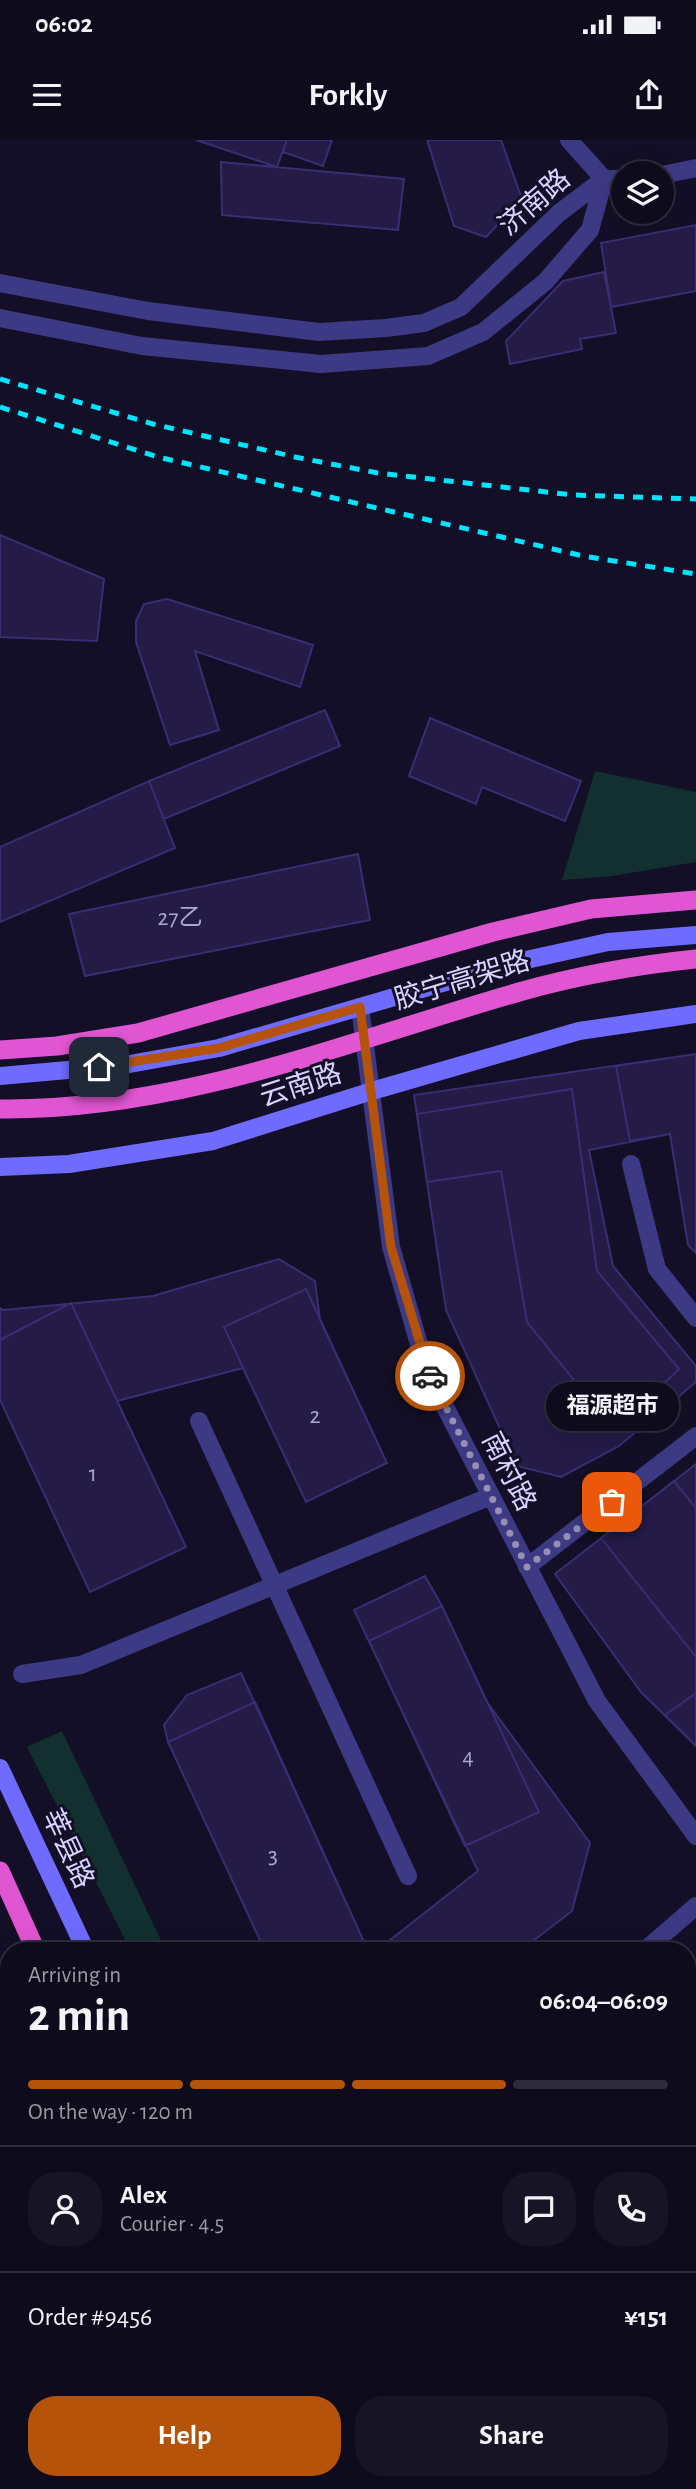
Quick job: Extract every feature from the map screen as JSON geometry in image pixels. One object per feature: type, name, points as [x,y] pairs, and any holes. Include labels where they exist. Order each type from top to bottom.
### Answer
[{"type":"highway","points":[[0,1050],[57,1046],[138,1033],[493,932],[591,909],[696,900]]},
{"type":"highway","name":"胶宁高架路","points":[[0,1109],[36,1110],[99,1104],[204,1086],[285,1065],[522,991],[586,976],[696,959]]},
{"type":"highway","points":[[0,1871],[32,1942]]},
{"type":"main road","name":"云南路","points":[[0,1076],[124,1065],[219,1048],[508,964],[608,942],[696,935]]},
{"type":"main road","name":"云南路","points":[[0,1167],[69,1164],[213,1141],[372,1091],[579,1031],[696,1014]]},
{"type":"main road","name":"莘县路","points":[[0,1769],[82,1942]]},
{"type":"street","points":[[569,140],[604,179],[611,179]]},
{"type":"street","points":[[674,173],[696,168]]},
{"type":"street","name":"济南路","points":[[0,283],[148,311],[319,332],[424,323],[461,307],[559,213],[604,179]]},
{"type":"street","name":"济南路","points":[[0,318],[142,346],[321,364],[428,356],[483,332],[545,282],[590,230],[604,179]]},
{"type":"street","name":"南村路","points":[[360,1007],[391,1247],[428,1372],[597,1701],[696,1836]]},
{"type":"street","points":[[631,1164],[657,1269],[696,1318]]},
{"type":"street","points":[[199,1421],[408,1876]]},
{"type":"street","points":[[527,1567],[696,1436]]},
{"type":"street","points":[[22,1674],[81,1665],[491,1496]]},
{"type":"street","points":[[654,1942],[696,1906]]},
{"type":"green space","points":[[595,771],[696,792],[696,862],[612,876],[562,880]]},
{"type":"green space","points":[[62,1731],[162,1942],[126,1942],[27,1747]]},
{"type":"building","points":[[196,140],[287,140],[277,167]]},
{"type":"building","points":[[287,140],[332,140],[323,166],[283,152]]},
{"type":"building","points":[[427,140],[501,140],[522,199],[486,237],[454,226]]},
{"type":"building","points":[[221,162],[404,179],[398,230],[222,215]]},
{"type":"building","points":[[696,225],[696,291],[611,307],[601,243]]},
{"type":"building","points":[[604,272],[616,333],[580,339],[582,349],[510,364],[506,341],[563,281]]},
{"type":"building","points":[[0,535],[104,579],[97,641],[0,637]]},
{"type":"building","points":[[167,599],[313,645],[300,687],[195,651],[219,730],[170,745],[136,642],[136,621],[144,604]]},
{"type":"building","points":[[325,710],[340,746],[164,819],[149,781]]},
{"type":"building","points":[[430,718],[581,781],[565,821],[482,787],[476,804],[409,776]]},
{"type":"building","points":[[149,781],[175,848],[0,922],[0,847]]},
{"type":"building","points":[[358,854],[370,920],[85,976],[69,914]]},
{"type":"building","points":[[696,1054],[696,1253],[688,1245],[670,1134],[589,1150],[613,1266],[696,1366],[696,1382],[619,1446],[561,1477],[517,1466],[446,1310],[414,1095]]},
{"type":"building","points":[[696,1054],[696,1253],[688,1245],[670,1134],[630,1141],[616,1066]]},
{"type":"building","points":[[572,1089],[597,1271],[679,1369],[615,1431],[527,1322],[501,1171],[427,1182],[417,1114]]},
{"type":"building","points":[[279,1259],[315,1281],[320,1320],[387,1463],[306,1502],[243,1368],[117,1401],[186,1547],[90,1592],[0,1400],[0,1308],[3,1310],[153,1296]]},
{"type":"building","points":[[306,1289],[387,1463],[306,1502],[224,1327]]},
{"type":"building","points":[[71,1303],[186,1547],[90,1592],[0,1400],[0,1340]]},
{"type":"building","points":[[696,1464],[696,1746],[641,1692],[555,1574]]},
{"type":"building","points":[[674,1481],[696,1508],[696,1657],[601,1538]]},
{"type":"building","points":[[425,1576],[487,1702],[590,1843],[572,1911],[532,1942],[387,1942],[478,1871],[354,1610]]},
{"type":"building","points":[[442,1606],[539,1812],[465,1846],[369,1641]]},
{"type":"building","points":[[241,1673],[364,1942],[261,1942],[168,1742],[164,1725],[187,1695]]},
{"type":"building","points":[[696,1693],[696,1746],[665,1715]]},
{"type":"building","points":[[255,1702],[364,1942],[261,1942],[168,1742]]},
{"type":"railway","points":[[0,379],[153,424],[378,473],[573,495],[696,499]]},
{"type":"railway","points":[[0,407],[158,457],[583,556],[696,574]]},
{"type":"way so far","points":[[430,1376],[527,1567],[612,1502]]},
{"type":"place","name":"福源超市","points":[[612,1502]]},
{"type":"route","points":[[99,1067],[219,1048],[360,1007],[391,1247],[430,1376]]}]
